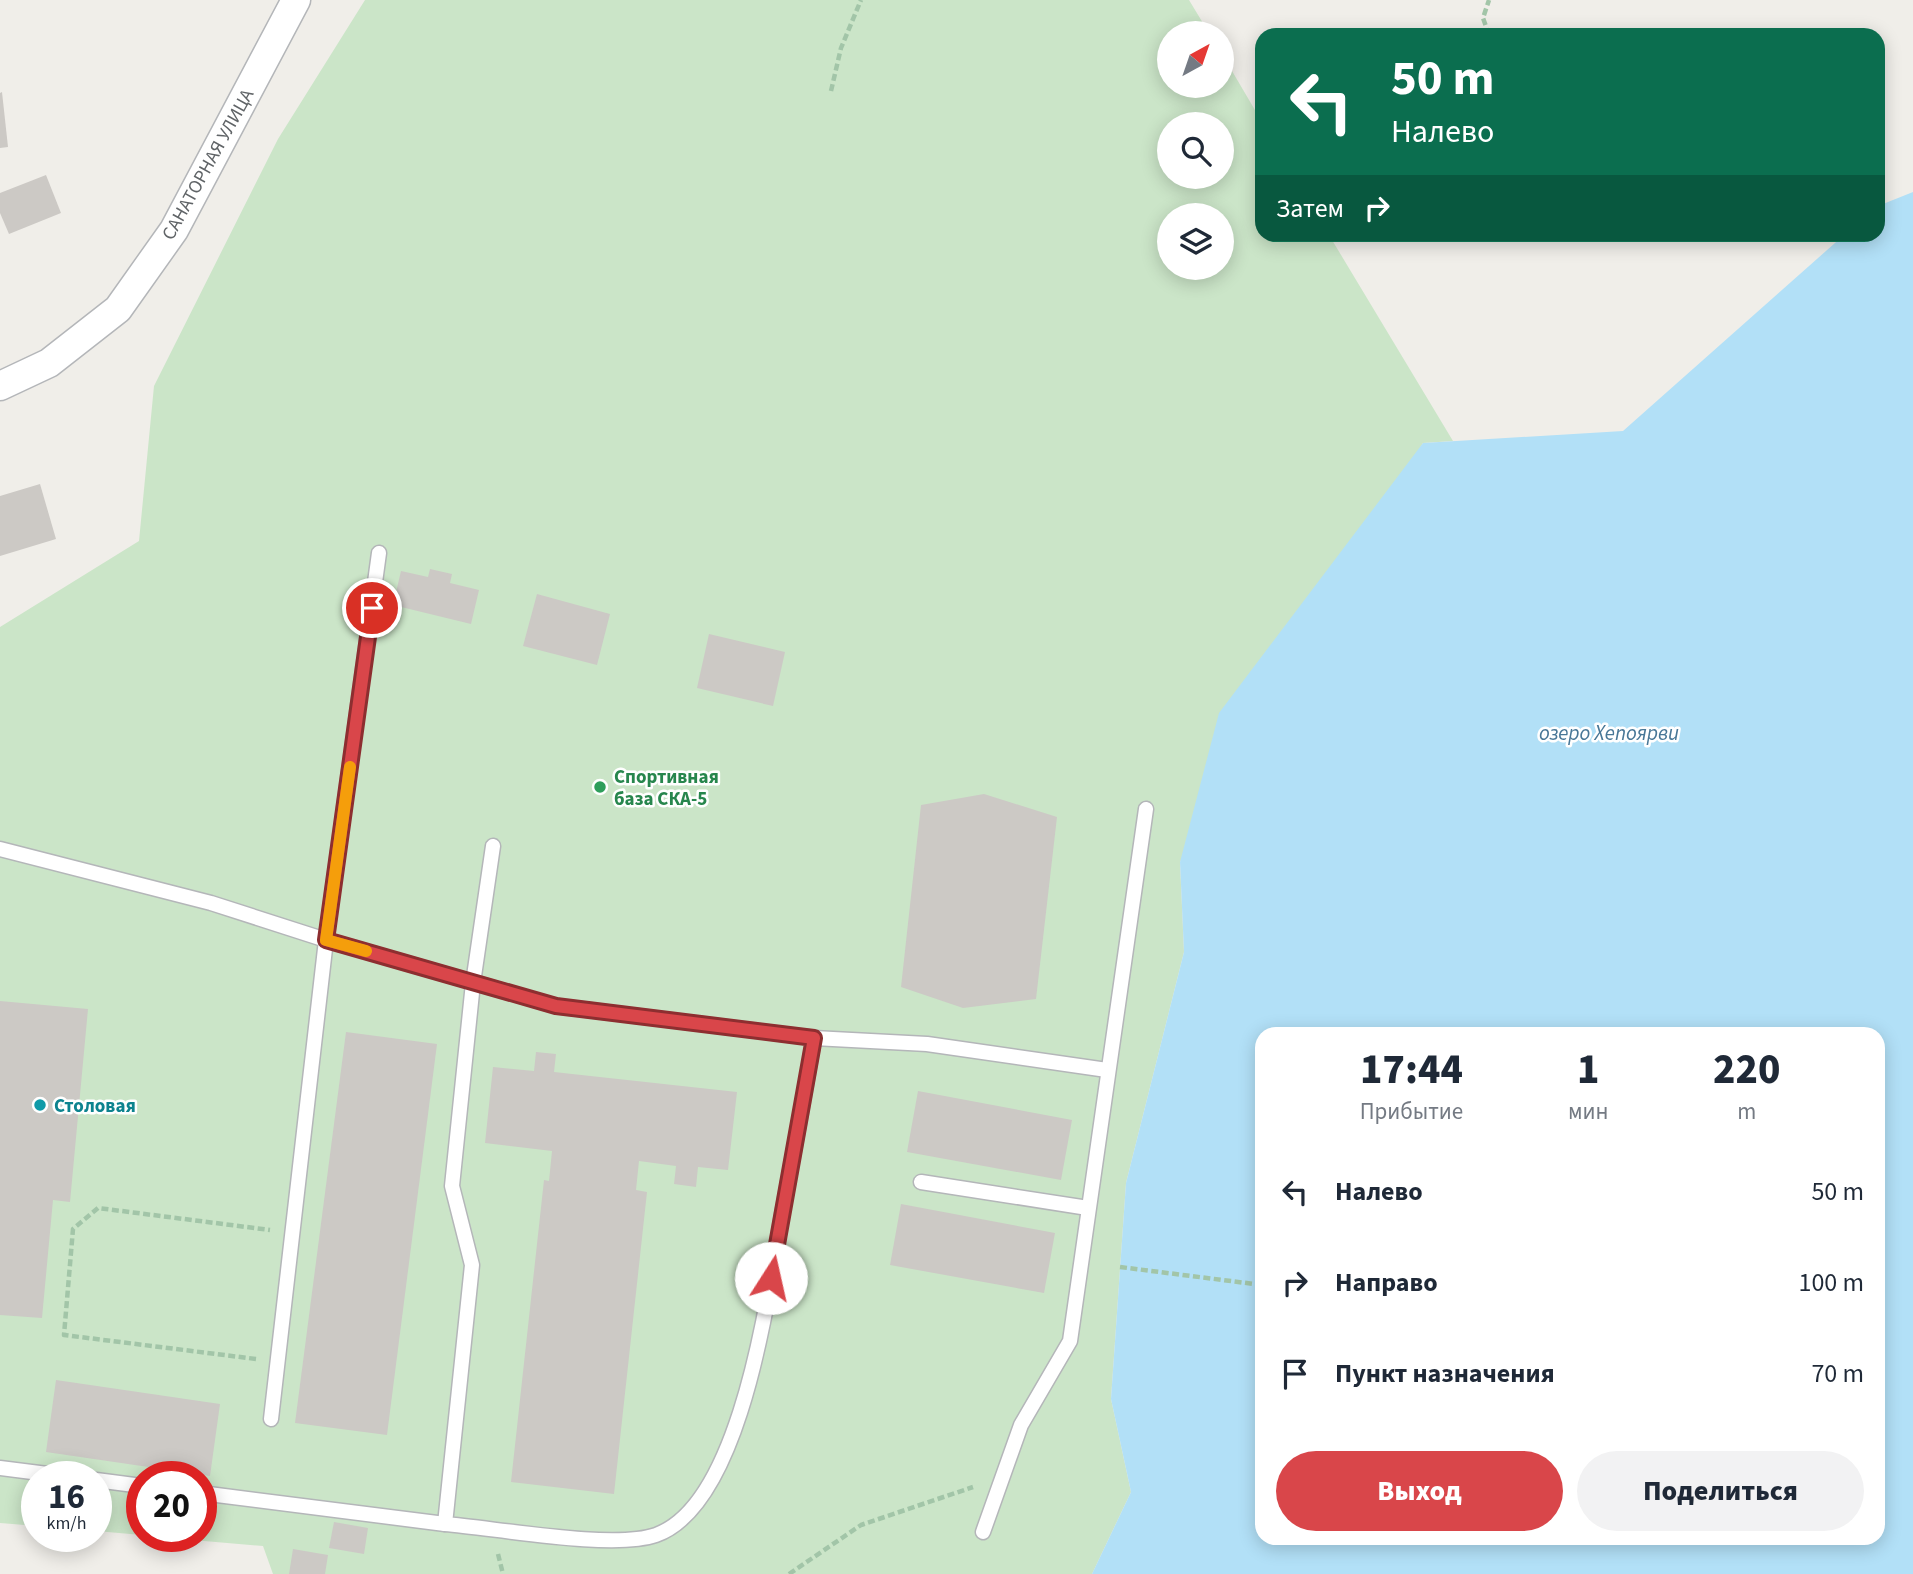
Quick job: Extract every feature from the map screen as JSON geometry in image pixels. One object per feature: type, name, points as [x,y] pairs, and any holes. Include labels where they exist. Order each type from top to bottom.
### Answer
[{"type":"street","name":"САНАТОРНАЯ УЛИЦА","points":[[0,386],[49,363],[118,309],[174,230],[296,0]]},
{"type":"lane","points":[[271,1419],[326,940],[379,553]]},
{"type":"lane","points":[[983,1532],[1021,1425],[1070,1341],[1146,809]]},
{"type":"lane","points":[[446,1524],[472,1265],[452,1186],[473,983],[493,846]]},
{"type":"lane","points":[[0,849],[211,903],[326,940],[556,1006],[814,1038],[926,1044],[1107,1070]]},
{"type":"lane","points":[[217,1495],[446,1524],[621,1541],[657,1534],[688,1512],[714,1474],[736,1428],[754,1373],[814,1038]]},
{"type":"lane","points":[[921,1182],[1088,1208]]},
{"type":"lane","points":[[0,1468],[21,1471]]},
{"type":"path","points":[[831,91],[841,48],[861,0]]},
{"type":"path","points":[[1487,28],[1483,18],[1489,0]]},
{"type":"path","points":[[277,1361],[64,1335],[73,1229],[97,1208],[292,1233]]},
{"type":"path","points":[[1120,1267],[1255,1284]]},
{"type":"path","points":[[789,1574],[861,1525],[1003,1477]]},
{"type":"green space","name":"Спортивная база СКА-5","points":[[365,0],[1189,0],[1202,21],[1157,21],[1157,98],[1234,98],[1234,74],[1255,110],[1255,242],[1333,242],[1453,441],[1423,443],[1180,862],[1184,952],[1126,1183],[1111,1399],[1131,1492],[1092,1574],[273,1574],[263,1546],[217,1542],[217,1461],[126,1461],[126,1534],[112,1532],[112,1461],[21,1461],[21,1525],[0,1523],[0,627],[139,541],[154,386],[278,139]]},
{"type":"water","name":"озеро Хепоярви","points":[[1913,192],[1913,1574],[1092,1574],[1131,1492],[1111,1399],[1126,1183],[1184,952],[1180,862],[1219,713],[1423,443],[1623,431],[1836,242],[1885,242],[1885,203]]},
{"type":"building","points":[[2,92],[8,147],[0,148],[0,93]]},
{"type":"building","points":[[46,175],[61,213],[9,234],[0,213],[0,193]]},
{"type":"building","points":[[40,484],[56,539],[0,556],[0,496]]},
{"type":"building","points":[[430,569],[452,574],[450,583],[479,590],[471,624],[393,605],[401,571],[428,577]]},
{"type":"building","points":[[537,594],[610,614],[597,665],[523,646]]},
{"type":"building","points":[[709,634],[785,652],[773,706],[697,688]]},
{"type":"building","points":[[984,794],[1057,817],[1036,999],[963,1008],[901,987],[921,805]]},
{"type":"building","name":"Столовая","points":[[0,1001],[88,1009],[70,1202],[53,1200],[42,1318],[0,1315]]},
{"type":"building","points":[[346,1032],[437,1044],[387,1435],[295,1423]]},
{"type":"building","points":[[536,1052],[556,1054],[554,1072],[737,1092],[728,1170],[698,1167],[696,1187],[674,1184],[676,1166],[639,1161],[636,1190],[647,1192],[614,1494],[511,1482],[544,1180],[549,1181],[552,1151],[485,1143],[493,1067],[534,1071]]},
{"type":"building","points":[[918,1091],[1072,1120],[1061,1180],[907,1152]]},
{"type":"building","points":[[901,1204],[1055,1233],[1044,1293],[890,1265]]},
{"type":"building","points":[[56,1380],[220,1404],[212,1461],[126,1461],[126,1464],[46,1452]]},
{"type":"building","points":[[334,1522],[368,1528],[364,1554],[329,1548]]},
{"type":"building","points":[[293,1549],[328,1555],[325,1574],[289,1574]]},
{"type":"slow traffic","points":[[350,767],[326,940],[366,951]]},
{"type":"place","name":"Спортивная база СКА-5","points":[[600,787]]},
{"type":"place","name":"Столовая","points":[[40,1105]]},
{"type":"route","points":[[372,608],[326,940],[556,1006],[814,1038],[771,1278]]}]
